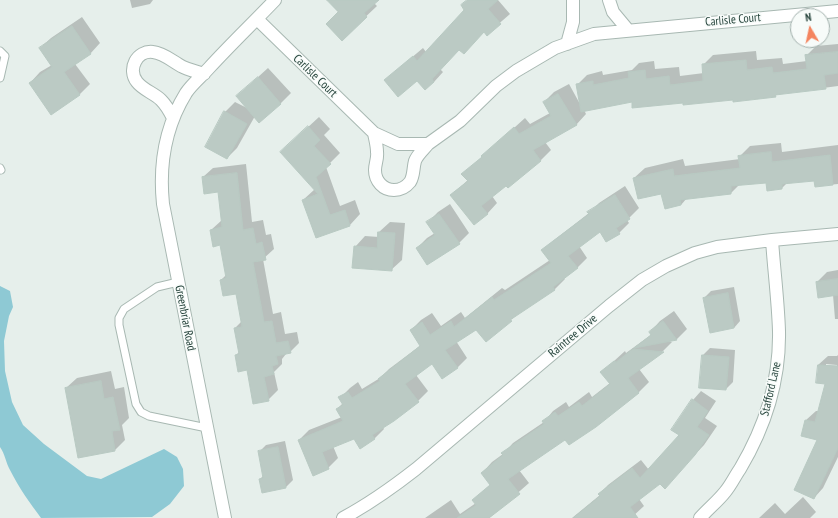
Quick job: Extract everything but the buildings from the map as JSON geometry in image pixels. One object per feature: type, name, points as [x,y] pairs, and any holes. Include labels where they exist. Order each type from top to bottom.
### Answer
[{"type":"street","name":"Greenbriar Road","points":[[225,518],[162,204],[161,183],[163,155],[173,118],[187,92],[275,0]]},
{"type":"street","points":[[567,44],[573,22],[573,0]]},
{"type":"street","points":[[608,0],[613,12],[628,30]]},
{"type":"street","name":"Carlisle Court","points":[[374,133],[378,153],[375,171],[376,177],[379,183],[390,190],[402,189],[412,180],[416,159],[428,144],[460,121],[496,86],[516,71],[556,48],[594,34],[838,11]]},
{"type":"street","name":"Carlisle Court","points":[[257,19],[374,133],[398,144],[428,144]]},
{"type":"street","points":[[173,118],[162,101],[136,81],[132,69],[137,58],[142,54],[154,52],[182,66],[204,74]]},
{"type":"street","name":"Raintree Drive","points":[[343,518],[368,504],[388,490],[609,306],[642,280],[666,266],[695,253],[718,247],[838,234]]},
{"type":"street","name":"Stafford Lane","points":[[700,518],[726,491],[750,452],[762,426],[775,380],[779,332],[772,240]]},
{"type":"lane","points":[[0,51],[4,56],[0,78]]},
{"type":"lane","points":[[178,282],[158,287],[124,309],[119,318],[119,325],[136,404],[141,412],[149,416],[207,428]]},
{"type":"water","points":[[0,286],[10,291],[13,307],[9,316],[4,341],[5,371],[12,402],[23,425],[44,444],[87,476],[101,479],[164,449],[177,457],[183,469],[184,486],[170,504],[152,517],[41,518],[17,483],[0,447]]}]
